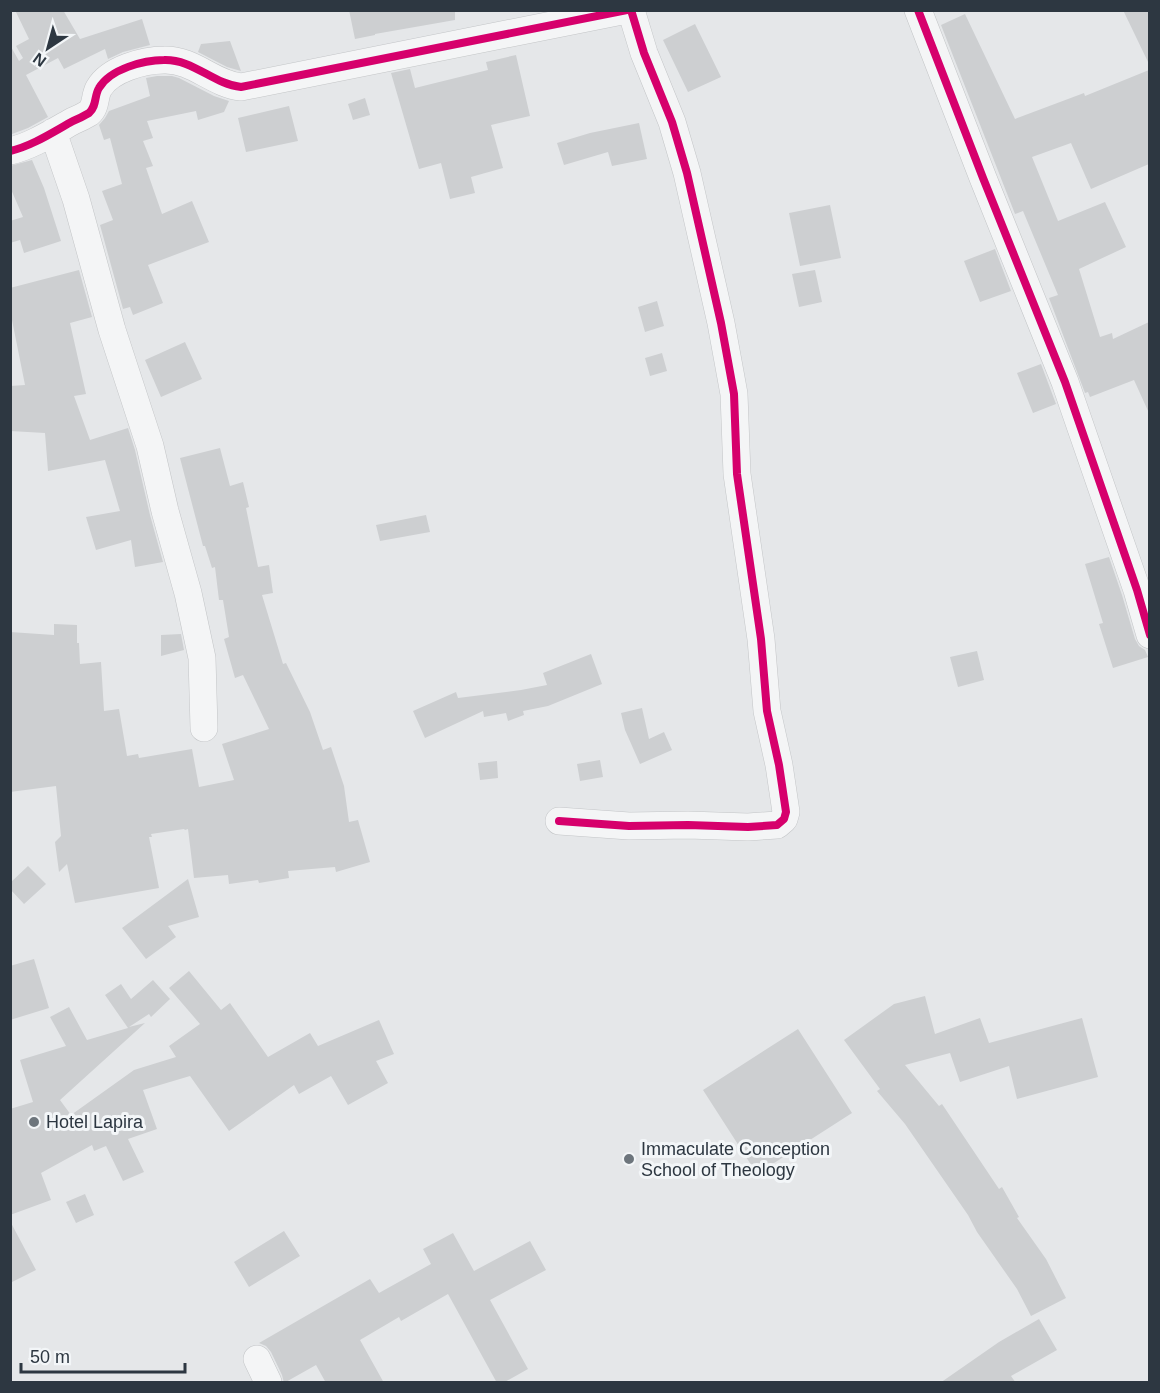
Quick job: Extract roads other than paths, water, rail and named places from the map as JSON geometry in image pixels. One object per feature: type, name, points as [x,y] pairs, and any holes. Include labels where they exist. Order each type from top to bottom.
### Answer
[{"type":"street","points":[[10,151],[90,112],[95,104],[98,88],[110,76],[126,67],[163,60],[177,61],[231,86],[241,87],[629,10],[672,122],[687,173],[722,323],[734,394],[737,474],[761,639],[767,711],[779,765],[786,812],[784,819],[777,825],[748,827],[629,826],[559,821]]},
{"type":"street","points":[[918,10],[982,178],[1065,382],[1137,590],[1149,635]]},
{"type":"street","points":[[53,132],[76,200],[112,330],[150,446],[188,593],[202,658],[204,728]]},
{"type":"place","name":"Hotel Lapira","points":[[34,1122]]},
{"type":"place","name":"Immaculate Conception School of Theology","points":[[629,1159]]}]
